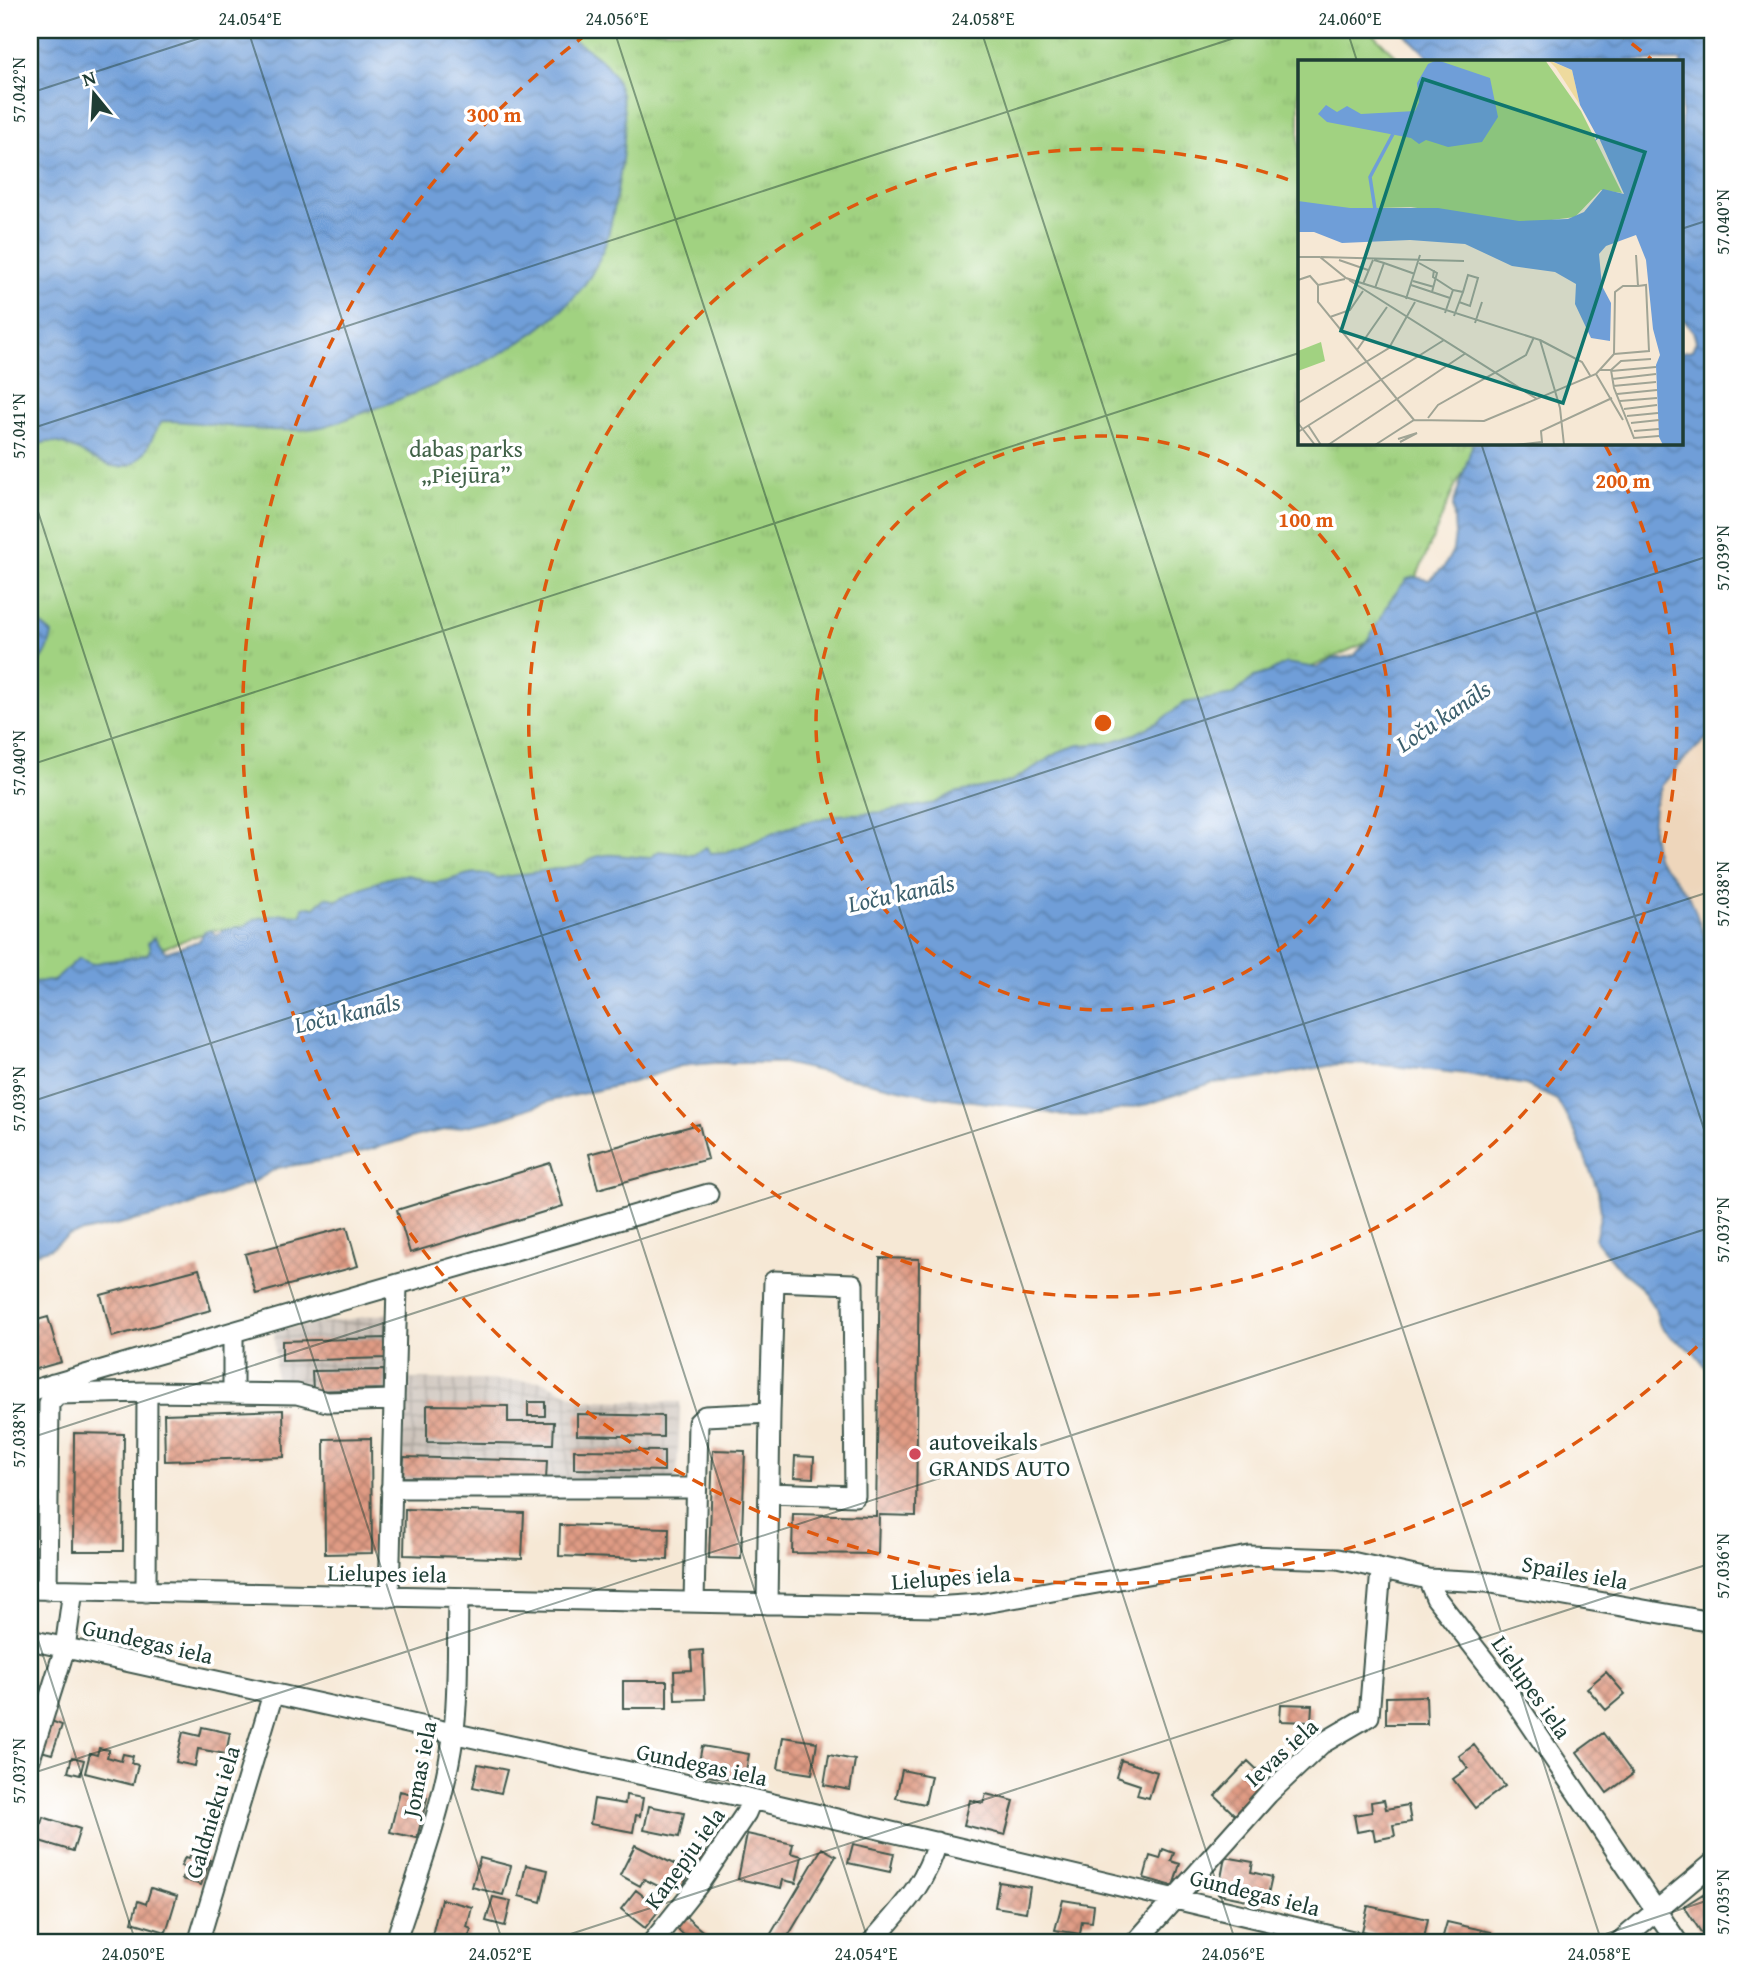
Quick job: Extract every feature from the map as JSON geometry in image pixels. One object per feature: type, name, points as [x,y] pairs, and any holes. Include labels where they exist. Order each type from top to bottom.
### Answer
[{"type":"street","points":[[39,1590],[49,1403],[56,1389],[233,1333],[708,1194]]},
{"type":"street","points":[[767,1604],[774,1281],[853,1283],[855,1496],[770,1493]]},
{"type":"street","points":[[389,1597],[397,1286]]},
{"type":"street","points":[[233,1333],[233,1393]]},
{"type":"street","points":[[30,1391],[56,1389],[298,1394],[327,1402],[393,1399]]},
{"type":"street","points":[[146,1592],[147,1392]]},
{"type":"street","points":[[694,1602],[698,1423],[705,1416],[770,1413]]},
{"type":"street","points":[[391,1488],[695,1488]]},
{"type":"street","name":"Lielupes iela","points":[[39,1590],[868,1607],[979,1604],[1249,1556],[1338,1559],[1427,1578],[1436,1598],[1509,1692],[1678,1943]]},
{"type":"street","name":"Ievas iela","points":[[1135,1943],[1268,1794],[1321,1744],[1369,1716],[1381,1569]]},
{"type":"street","name":"Spailes iela","points":[[1427,1578],[1486,1582],[1712,1622]]},
{"type":"street","points":[[30,1759],[65,1648],[73,1590]]},
{"type":"street","name":"Jomas iela","points":[[395,1943],[436,1820],[454,1735],[458,1599]]},
{"type":"street","name":"Gundegas iela","points":[[30,1640],[752,1799],[1362,1943]]},
{"type":"street","name":"Galdnieku iela","points":[[198,1943],[273,1694]]},
{"type":"street","name":"Kaņepju iela","points":[[652,1943],[698,1885],[746,1813],[752,1799]]},
{"type":"street","points":[[871,1943],[924,1879],[937,1842]]},
{"type":"street","points":[[1618,1943],[1712,1864]]},
{"type":"shaded area","points":[[1712,733],[1712,957],[1690,897],[1656,857],[1652,833],[1654,806],[1662,785]]},
{"type":"shaded area","points":[[391,1313],[388,1394],[324,1396],[276,1387],[274,1330]]},
{"type":"shaded area","points":[[402,1379],[542,1381],[583,1400],[680,1402],[677,1482],[398,1482]]},
{"type":"green space","name":"dabas parks „Piejūra”","points":[[30,30],[1369,30],[1400,60],[1298,60],[1298,444],[1480,444],[1455,486],[1394,630],[1014,801],[817,848],[210,931],[30,995]]},
{"type":"water","points":[[30,30],[562,30],[594,54],[611,71],[624,108],[622,162],[612,219],[602,252],[581,289],[559,312],[504,352],[411,395],[341,421],[316,428],[278,430],[163,421],[141,457],[126,466],[105,464],[72,448],[51,442],[30,447]]},
{"type":"water","name":"Loču kanāls","points":[[1401,30],[1712,30],[1712,733],[1662,785],[1654,806],[1652,833],[1656,857],[1690,897],[1712,957],[1712,1375],[1694,1352],[1660,1326],[1655,1309],[1639,1285],[1619,1269],[1595,1240],[1601,1212],[1598,1191],[1575,1132],[1557,1100],[1526,1085],[1467,1074],[1383,1065],[1338,1064],[1258,1079],[1211,1083],[1148,1104],[1089,1116],[1063,1116],[1023,1107],[931,1096],[783,1063],[680,1066],[633,1082],[551,1101],[491,1121],[425,1134],[340,1158],[277,1168],[252,1183],[169,1213],[69,1235],[51,1248],[30,1255],[30,982],[53,981],[79,958],[92,964],[148,954],[148,943],[154,937],[166,952],[199,941],[204,932],[211,930],[216,936],[225,929],[243,927],[255,919],[283,914],[302,915],[303,907],[315,907],[326,897],[338,900],[360,888],[397,876],[410,875],[429,882],[478,873],[497,878],[582,865],[597,856],[650,858],[659,851],[693,855],[706,847],[711,853],[726,852],[805,822],[935,803],[954,793],[1010,782],[1063,750],[1079,745],[1108,743],[1135,734],[1157,723],[1184,703],[1233,695],[1254,677],[1286,663],[1317,668],[1333,659],[1354,656],[1368,640],[1391,599],[1407,579],[1414,577],[1429,580],[1444,567],[1453,550],[1453,505],[1473,444],[1682,444],[1682,352],[1692,350],[1696,341],[1693,331],[1682,318],[1682,60],[1431,60]]},
{"type":"water","points":[[30,620],[36,620],[52,634],[45,655],[30,672]]},
{"type":"building","points":[[699,1124],[708,1159],[598,1189],[589,1154]]},
{"type":"building","points":[[550,1163],[563,1206],[410,1253],[397,1210]]},
{"type":"building","points":[[347,1227],[358,1266],[256,1294],[245,1254]]},
{"type":"building","points":[[880,1258],[919,1259],[916,1516],[879,1515],[878,1554],[792,1553],[793,1514],[876,1516]]},
{"type":"building","points":[[199,1269],[211,1310],[112,1337],[101,1295]]},
{"type":"building","points":[[48,1317],[61,1362],[30,1371],[30,1322]]},
{"type":"building","points":[[386,1338],[386,1358],[282,1361],[282,1341]]},
{"type":"building","points":[[384,1370],[384,1389],[313,1391],[312,1371]]},
{"type":"building","points":[[528,1402],[545,1402],[545,1416],[528,1416]]},
{"type":"building","points":[[427,1405],[508,1406],[508,1422],[554,1422],[553,1444],[427,1442]]},
{"type":"building","points":[[283,1410],[284,1457],[165,1461],[164,1414]]},
{"type":"building","points":[[577,1414],[663,1416],[663,1437],[577,1435]]},
{"type":"building","points":[[74,1433],[124,1434],[123,1551],[73,1551]]},
{"type":"building","points":[[371,1438],[372,1553],[325,1554],[324,1439]]},
{"type":"building","points":[[574,1450],[664,1451],[664,1471],[574,1469]]},
{"type":"building","points":[[713,1450],[745,1451],[741,1559],[709,1558]]},
{"type":"building","points":[[795,1456],[814,1457],[813,1478],[794,1477]]},
{"type":"building","points":[[404,1457],[547,1461],[546,1480],[403,1477]]},
{"type":"building","points":[[30,1502],[41,1502],[38,1555],[30,1554]]},
{"type":"building","points":[[405,1509],[524,1513],[522,1559],[404,1555]]},
{"type":"building","points":[[560,1525],[669,1528],[668,1560],[559,1556]]},
{"type":"building","points":[[703,1650],[705,1699],[675,1700],[674,1671],[692,1670],[691,1651]]},
{"type":"building","points":[[1606,1672],[1625,1694],[1606,1710],[1587,1688]]},
{"type":"building","points":[[623,1681],[667,1681],[667,1708],[623,1708]]},
{"type":"building","points":[[1426,1696],[1427,1724],[1386,1724],[1386,1697]]},
{"type":"building","points":[[1281,1704],[1312,1705],[1311,1722],[1280,1721]]},
{"type":"building","points":[[51,1721],[62,1725],[52,1754],[41,1751]]},
{"type":"building","points":[[202,1727],[230,1733],[226,1754],[198,1749],[195,1766],[176,1762],[183,1732],[200,1736]]},
{"type":"building","points":[[1603,1733],[1633,1774],[1607,1793],[1577,1752]]},
{"type":"building","points":[[783,1737],[817,1742],[812,1774],[778,1769]]},
{"type":"building","points":[[1474,1745],[1505,1786],[1475,1808],[1453,1779],[1468,1768],[1459,1756]]},
{"type":"building","points":[[702,1746],[749,1754],[744,1782],[697,1774]]},
{"type":"building","points":[[99,1748],[109,1750],[107,1757],[121,1761],[123,1754],[133,1756],[131,1763],[138,1765],[133,1785],[85,1773],[90,1753],[97,1755]]},
{"type":"building","points":[[829,1755],[855,1760],[850,1790],[824,1785]]},
{"type":"building","points":[[72,1757],[84,1760],[80,1775],[68,1772]]},
{"type":"building","points":[[1121,1760],[1157,1772],[1149,1798],[1137,1795],[1140,1785],[1116,1777]]},
{"type":"building","points":[[1248,1761],[1268,1780],[1235,1815],[1215,1796]]},
{"type":"building","points":[[478,1764],[507,1770],[501,1793],[473,1787]]},
{"type":"building","points":[[902,1770],[931,1776],[925,1804],[896,1798]]},
{"type":"building","points":[[400,1791],[427,1798],[417,1838],[390,1832]]},
{"type":"building","points":[[986,1794],[1014,1801],[1005,1835],[964,1825],[970,1800],[983,1803]]},
{"type":"building","points":[[626,1795],[643,1798],[640,1816],[636,1815],[633,1832],[590,1824],[594,1799],[625,1804]]},
{"type":"building","points":[[1384,1800],[1386,1809],[1408,1805],[1411,1822],[1393,1825],[1395,1836],[1375,1840],[1373,1829],[1357,1832],[1354,1815],[1372,1812],[1371,1802]]},
{"type":"building","points":[[649,1806],[684,1813],[679,1837],[644,1830]]},
{"type":"building","points":[[43,1817],[80,1829],[73,1851],[36,1840]]},
{"type":"building","points":[[747,1834],[793,1844],[791,1853],[802,1856],[796,1883],[783,1880],[781,1888],[738,1879]]},
{"type":"building","points":[[853,1844],[894,1853],[890,1872],[848,1863]]},
{"type":"building","points":[[635,1845],[690,1872],[683,1886],[667,1878],[662,1888],[644,1879],[640,1886],[620,1875]]},
{"type":"building","points":[[693,1848],[707,1852],[703,1868],[687,1865]]},
{"type":"building","points":[[822,1848],[836,1856],[784,1943],[780,1943],[769,1937]]},
{"type":"building","points":[[1163,1849],[1174,1853],[1171,1861],[1180,1864],[1173,1886],[1144,1878],[1150,1856],[1160,1859]]},
{"type":"building","points":[[191,1853],[210,1860],[201,1885],[182,1879],[186,1868],[181,1866],[185,1857],[189,1858]]},
{"type":"building","points":[[1225,1857],[1253,1862],[1251,1872],[1272,1877],[1266,1904],[1218,1894]]},
{"type":"building","points":[[480,1858],[511,1866],[503,1895],[472,1887]]},
{"type":"building","points":[[526,1865],[548,1870],[541,1902],[519,1896]]},
{"type":"building","points":[[999,1882],[1030,1887],[1026,1912],[995,1907]]},
{"type":"building","points":[[151,1888],[177,1896],[166,1932],[132,1922],[138,1901],[146,1904]]},
{"type":"building","points":[[636,1890],[660,1909],[645,1928],[621,1909]]},
{"type":"building","points":[[1703,1894],[1712,1908],[1712,1943],[1708,1943],[1684,1906]]},
{"type":"building","points":[[493,1897],[511,1901],[505,1926],[486,1921]]},
{"type":"building","points":[[441,1899],[472,1907],[467,1927],[471,1929],[467,1943],[432,1935]]},
{"type":"building","points":[[1063,1900],[1094,1905],[1092,1922],[1082,1921],[1080,1934],[1055,1930]]},
{"type":"building","points":[[1368,1906],[1428,1919],[1423,1943],[1362,1931]]},
{"type":"building","points":[[686,1917],[707,1935],[700,1943],[681,1943],[686,1937],[676,1928]]},
{"type":"building","points":[[1447,1922],[1491,1932],[1488,1943],[1441,1943]]},
{"type":"place","name":"autoveikals GRANDS AUTO","points":[[915,1454]]}]
